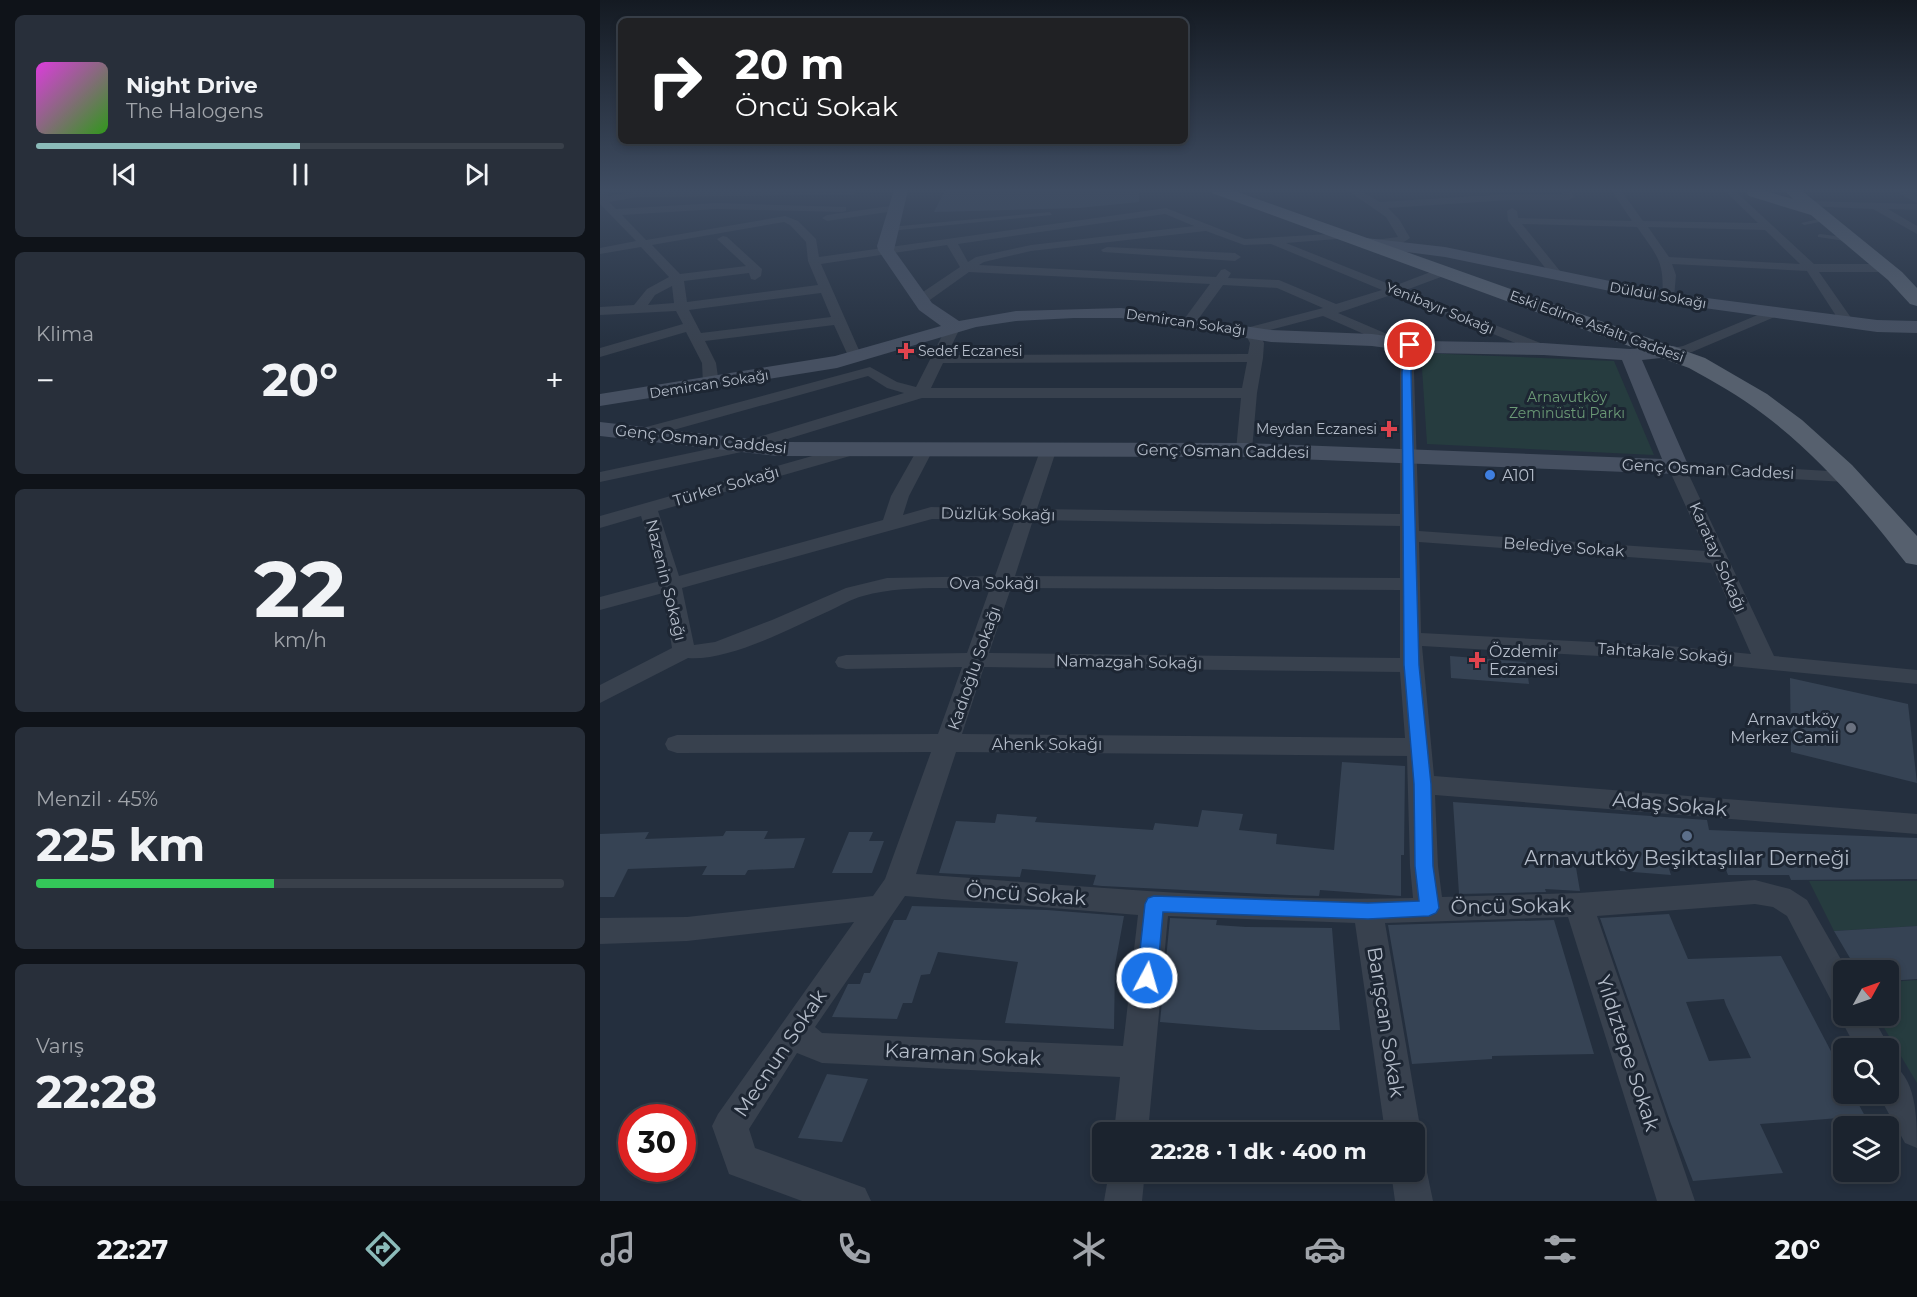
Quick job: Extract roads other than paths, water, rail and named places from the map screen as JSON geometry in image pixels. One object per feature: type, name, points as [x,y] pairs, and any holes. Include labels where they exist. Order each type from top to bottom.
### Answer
[{"type":"main road","name":"Eski Edirne Asfaltı Caddesi","points":[[1373,246],[1673,352],[1733,382],[1774,410],[1802,433],[1846,477],[1917,556]]},
{"type":"main road","points":[[1859,246],[1886,268],[1917,300]]},
{"type":"street","points":[[648,248],[656,246]]},
{"type":"street","points":[[600,251],[664,246]]},
{"type":"street","points":[[731,246],[756,269]]},
{"type":"street","points":[[813,246],[814,261],[855,357]]},
{"type":"street","points":[[600,477],[745,446],[921,393],[954,326],[934,314],[887,252],[885,246]]},
{"type":"street","points":[[814,261],[925,246]]},
{"type":"street","points":[[953,246],[966,268]]},
{"type":"street","points":[[922,299],[980,259],[1055,246]]},
{"type":"street","points":[[1189,322],[1221,281],[1242,246]]},
{"type":"street","name":"Yenibayır Sokağı","points":[[1285,246],[1543,349]]},
{"type":"street","name":"Düldül Sokağı","points":[[1401,246],[1445,252],[1668,298],[1847,322],[1917,327]]},
{"type":"street","points":[[1533,246],[1558,276]]},
{"type":"street","points":[[1655,246],[1665,260],[1670,275],[1668,298]]},
{"type":"street","points":[[1788,246],[1811,268],[1847,322]]},
{"type":"street","points":[[1047,247],[1235,257]]},
{"type":"street","points":[[648,248],[677,278],[681,307],[709,363],[711,384]]},
{"type":"street","points":[[1665,260],[1811,268],[1886,268]]},
{"type":"street","points":[[966,268],[1279,284],[1403,344],[1407,372],[1411,665],[1422,784],[1424,866],[1429,908]]},
{"type":"street","points":[[637,310],[651,291],[677,278],[756,269]]},
{"type":"street","points":[[752,298],[756,269]]},
{"type":"street","points":[[1244,450],[1249,393],[1257,343],[1251,331],[1331,311],[1398,290],[1445,272]]},
{"type":"street","points":[[600,312],[681,307],[827,288]]},
{"type":"street","name":"Demircan Sokağı","points":[[600,400],[711,384],[855,357],[954,326],[993,318],[1121,313],[1285,338],[1372,340],[1403,344],[1630,355],[1687,349],[1772,313]]},
{"type":"street","points":[[600,353],[694,332],[840,320]]},
{"type":"street","name":"Karatay Sokağı","points":[[1630,355],[1677,467],[1765,660]]},
{"type":"street","points":[[936,359],[1256,358]]},
{"type":"street","points":[[641,434],[870,371],[892,385],[921,393],[1249,393]]},
{"type":"street","name":"Genç Osman Caddesi","points":[[600,429],[745,446],[851,450],[1244,450],[1677,467],[1846,477]]},
{"type":"street","name":"Türker Sokağı","points":[[600,522],[851,450]]},
{"type":"street","points":[[891,524],[900,496],[925,450]]},
{"type":"street","name":"Kadıoğlu Sokağı","points":[[890,895],[948,743],[1048,451]]},
{"type":"street","name":"Nazenin Sokağı","points":[[648,509],[671,584],[684,651]]},
{"type":"street","name":"Düzlük Sokağı","points":[[600,604],[931,513],[1408,528]]},
{"type":"street","name":"Belediye Sokak","points":[[1408,528],[1719,558]]},
{"type":"street","name":"Ova Sokağı","points":[[600,695],[684,651],[700,652],[745,639],[868,587],[887,584],[1004,582],[1411,584]]},
{"type":"street","name":"Tahtakale Sokağı","points":[[1411,639],[1765,660],[1917,677]]},
{"type":"street","name":"Namazgah Sokağı","points":[[846,662],[975,660],[1411,665]]},
{"type":"street","name":"Ahenk Sokağı","points":[[677,744],[948,743],[1418,747]]},
{"type":"street","name":"Adaş Sokak","points":[[1422,784],[1917,824]]},
{"type":"street","name":"Öncü Sokak","points":[[600,931],[687,929],[890,895],[1368,911],[1579,905],[1755,892],[1780,897],[1797,908],[1833,974]]},
{"type":"street","name":"Mecnun Sokak","points":[[852,1201],[742,1161],[730,1126],[794,1030],[890,895]]},
{"type":"street","points":[[1132,1122],[1154,904]]},
{"type":"street","name":"Yıldıztepe Sokak","points":[[1579,905],[1676,1201]]},
{"type":"street","name":"Barışcan Sokak","points":[[1368,911],[1401,1122]]},
{"type":"street","name":"Karaman Sokak","points":[[794,1030],[812,1045],[822,1048],[1139,1062]]},
{"type":"street","points":[[1899,1098],[1917,1131]]},
{"type":"street","points":[[1123,1201],[1126,1182]]},
{"type":"street","points":[[1411,1182],[1414,1201]]},
{"type":"place","name":"Sedef Eczanesi","points":[[906,351]]},
{"type":"place","name":"Meydan Eczanesi","points":[[1389,429]]},
{"type":"place","name":"A101","points":[[1490,475]]},
{"type":"place","name":"Özdemir Eczanesi","points":[[1477,660]]},
{"type":"place","name":"Arnavutköy Merkez Camii","points":[[1851,728]]},
{"type":"place","name":"Arnavutköy Beşiktaşlılar Derneği","points":[[1687,836]]},
{"type":"park label","name":"Arnavutköy Zeminüstü Parkı","points":[[1567,406]]}]
